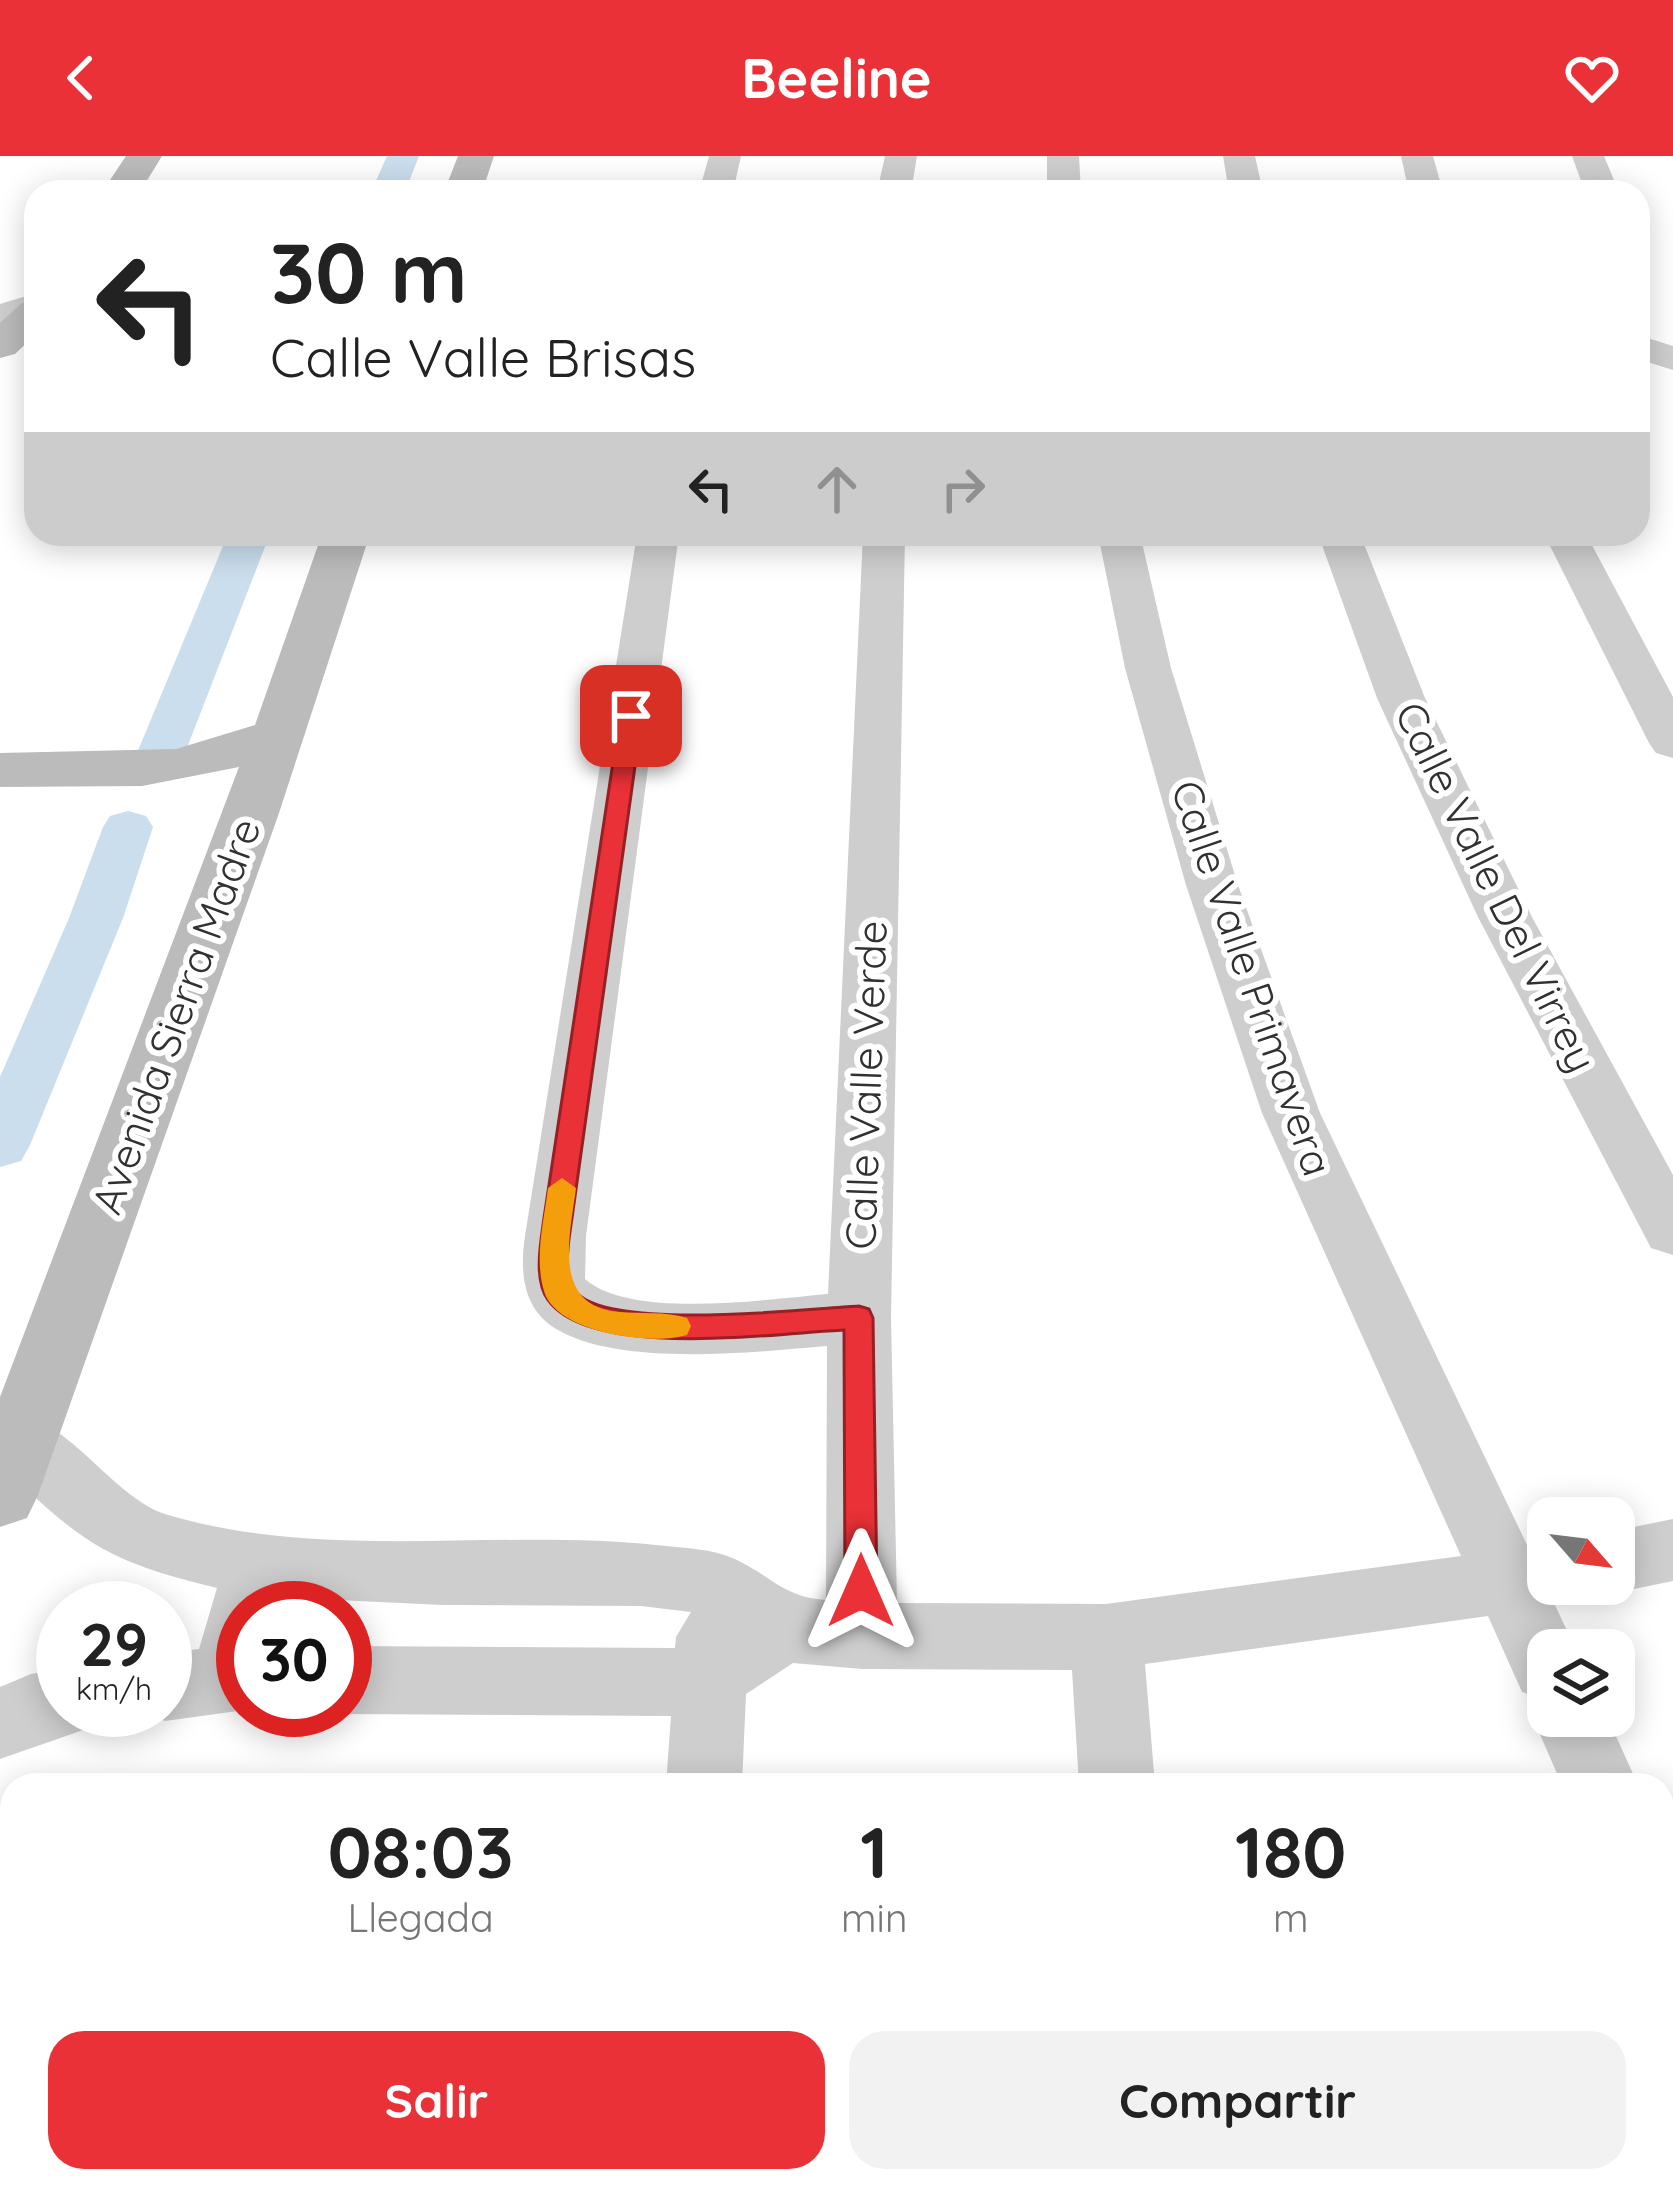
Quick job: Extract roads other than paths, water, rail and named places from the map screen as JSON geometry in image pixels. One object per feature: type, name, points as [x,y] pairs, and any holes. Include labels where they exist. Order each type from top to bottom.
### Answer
[{"type":"street","points":[[0,345],[24,320]]},
{"type":"street","name":"Avenida Sierra Madre","points":[[10,1468],[342,546]]},
{"type":"street","points":[[656,546],[558,1218],[554,1255],[558,1292],[580,1313],[650,1328],[859,1318]]},
{"type":"street","name":"Calle Valle Verde","points":[[862,1636],[859,1318],[884,546]]},
{"type":"street","name":"Calle Valle Primavera","points":[[1122,546],[1148,668],[1180,777],[1291,1113],[1527,1574]]},
{"type":"street","name":"Calle Valle Del Virrey","points":[[1344,546],[1401,698],[1505,917],[1673,1231]]},
{"type":"street","points":[[1570,546],[1673,742]]},
{"type":"street","points":[[0,770],[123,770],[202,764],[278,734]]},
{"type":"street","points":[[0,789],[112,791],[154,797],[199,814],[239,842]]},
{"type":"street","points":[[10,1468],[146,1540],[216,1622]]},
{"type":"street","points":[[1635,1558],[1673,1550]]},
{"type":"street","points":[[372,1595],[443,1574],[641,1575],[713,1583],[784,1630],[862,1636],[1106,1637],[1527,1580]]},
{"type":"street","points":[[705,1773],[713,1583]]},
{"type":"street","points":[[372,1679],[665,1683],[710,1676],[784,1630]]},
{"type":"street","points":[[1106,1637],[1116,1773]]},
{"type":"street","points":[[0,1724],[36,1708]]},
{"type":"street","points":[[1578,1737],[1595,1773]]},
{"type":"waterway","points":[[393,180],[403,156]]},
{"type":"waterway","points":[[161,753],[244,546]]},
{"type":"waterway","points":[[0,1145],[96,918],[128,827]]}]
